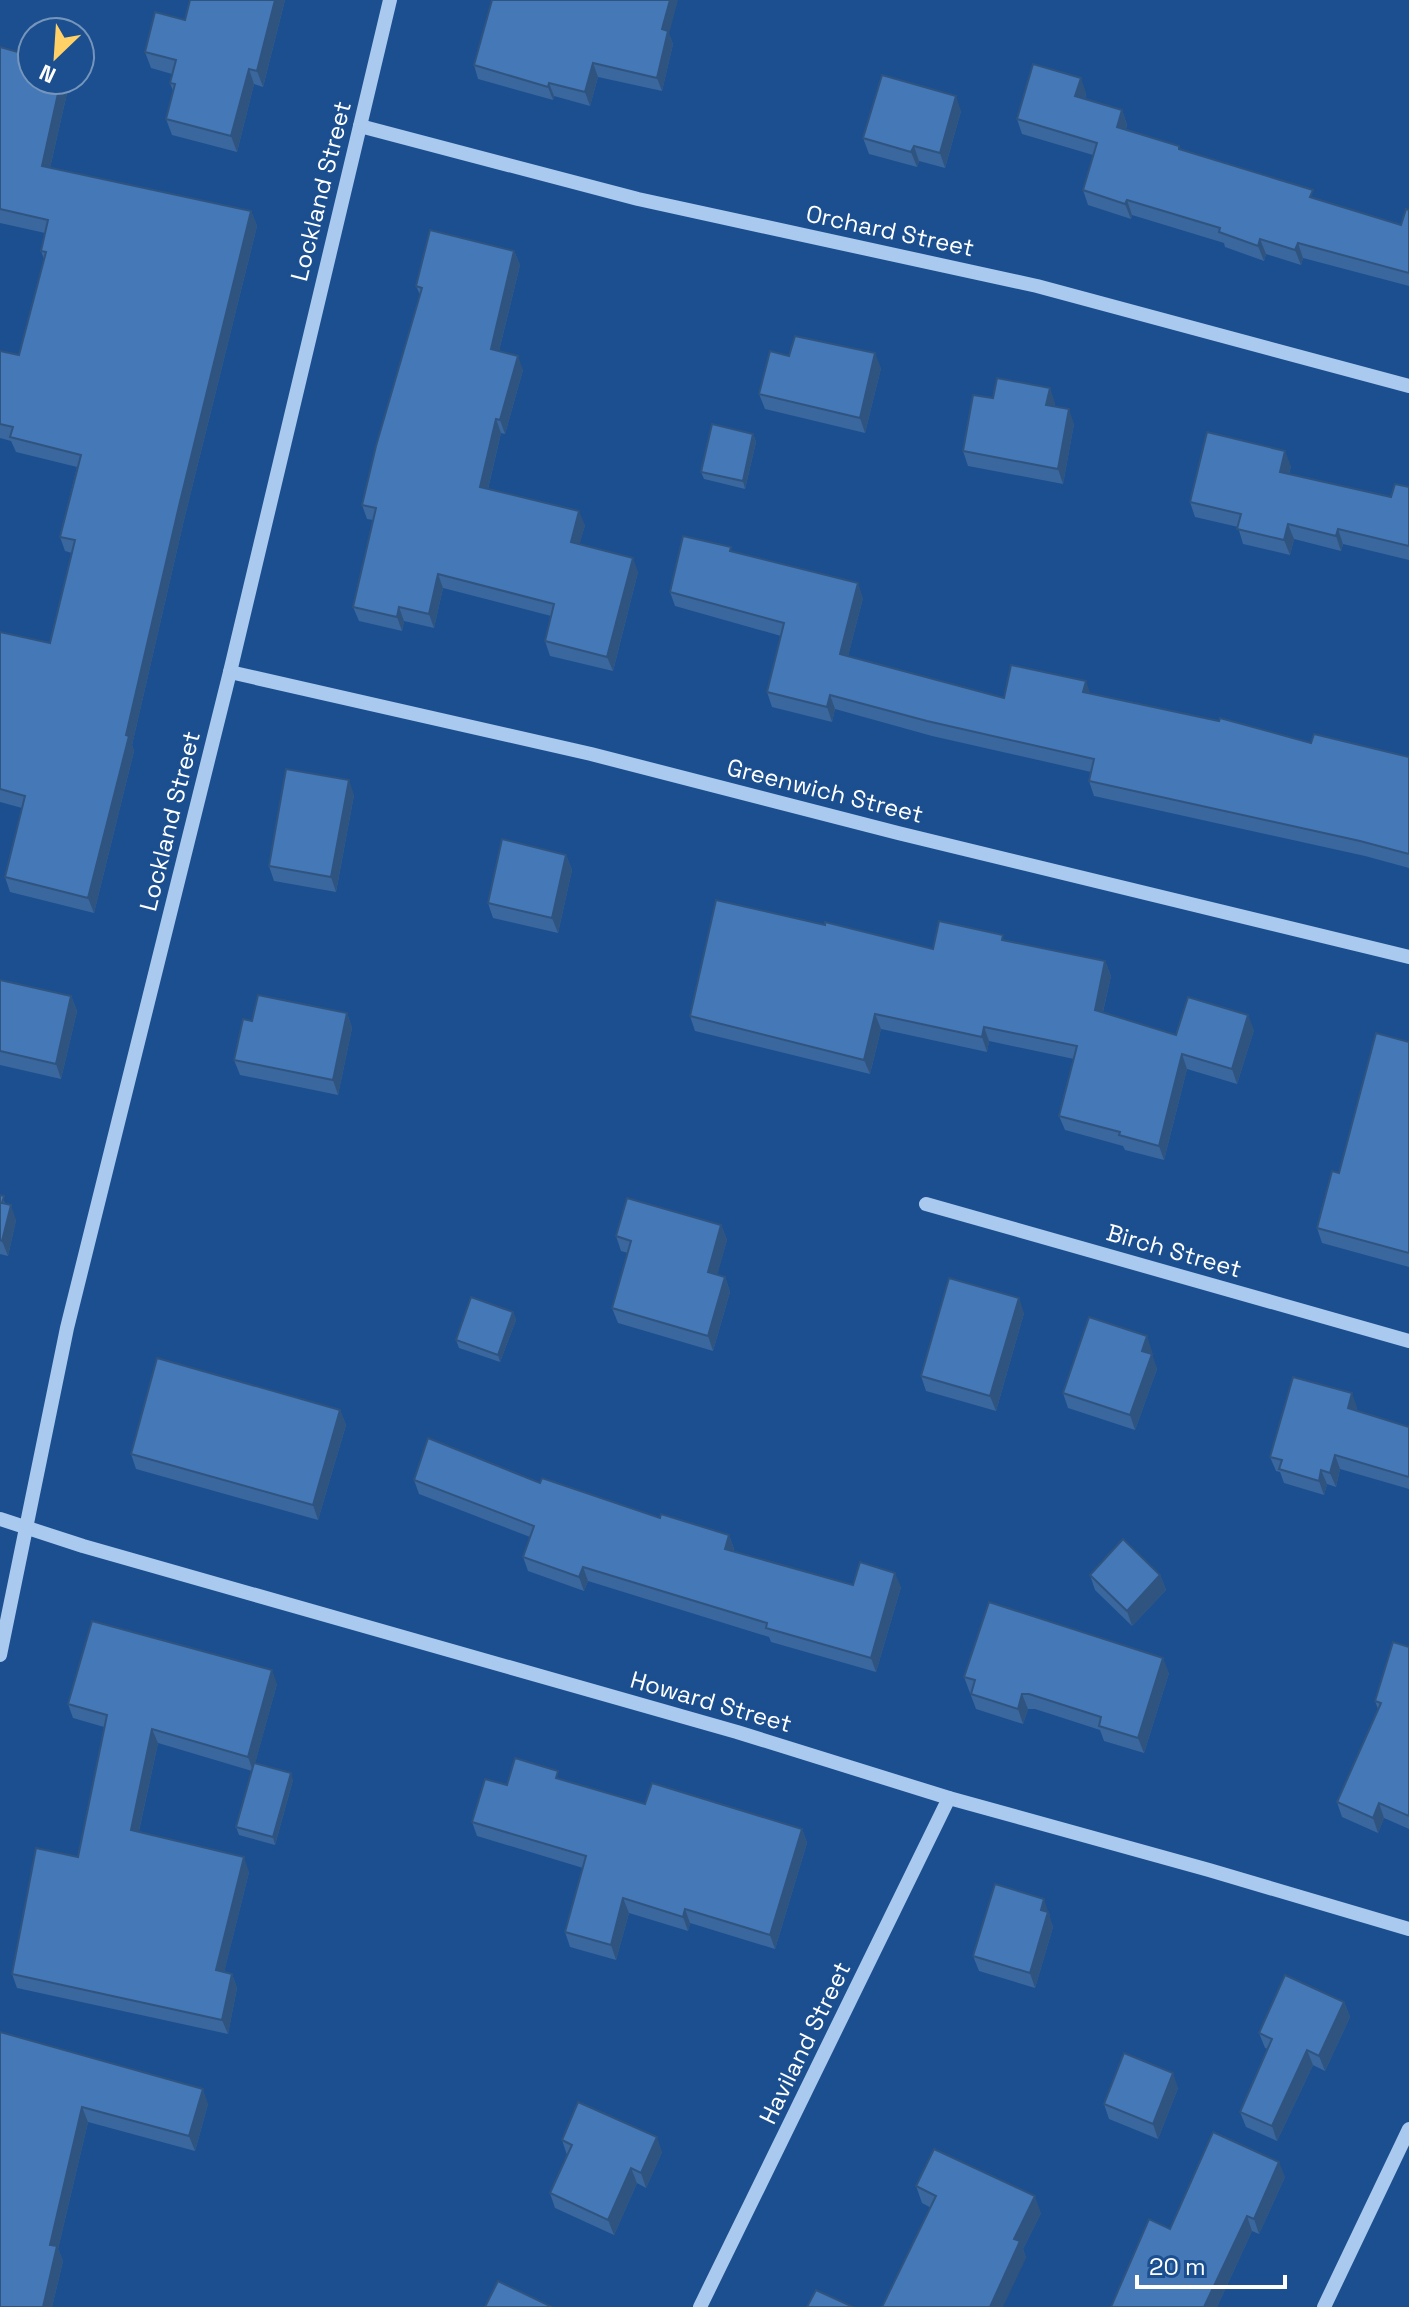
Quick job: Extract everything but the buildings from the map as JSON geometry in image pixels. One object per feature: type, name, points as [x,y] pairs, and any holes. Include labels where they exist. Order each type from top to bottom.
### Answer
[{"type":"street","name":"Lockland Street","points":[[0,1655],[67,1328],[230,672],[390,0]]},
{"type":"street","name":"Orchard Street","points":[[360,126],[638,199],[1037,286],[1409,386]]},
{"type":"street","name":"Greenwich Street","points":[[230,672],[591,754],[883,829],[1409,957]]},
{"type":"street","name":"Birch Street","points":[[926,1204],[1409,1341]]},
{"type":"street","name":"Howard Street","points":[[0,1519],[98,1550],[737,1732],[949,1798],[1409,1929]]},
{"type":"street","name":"Haviland Street","points":[[700,2307],[949,1798]]},
{"type":"street","points":[[1324,2307],[1409,2129]]}]
